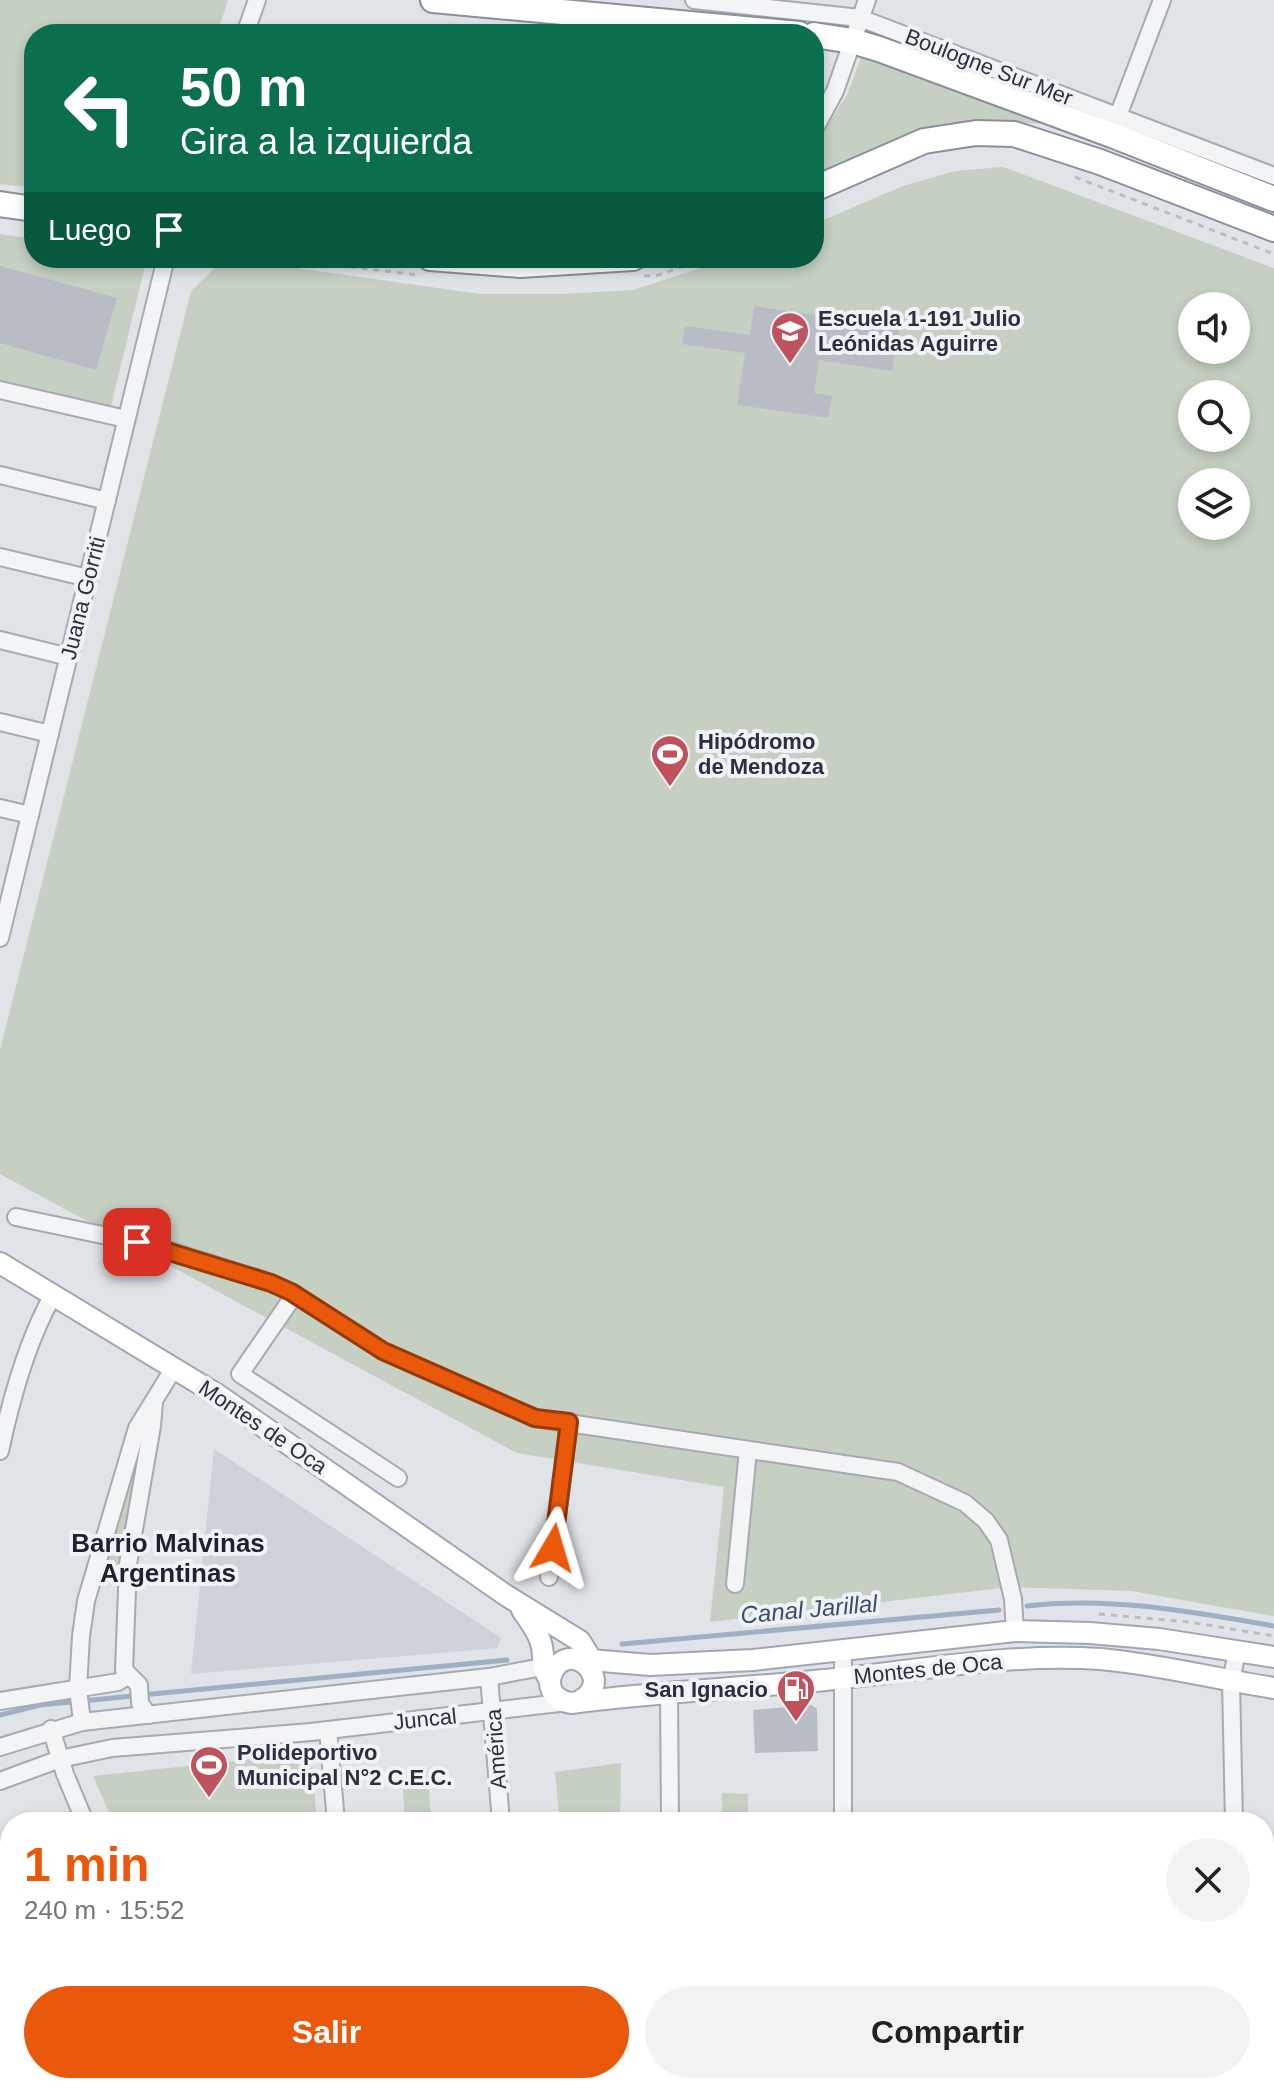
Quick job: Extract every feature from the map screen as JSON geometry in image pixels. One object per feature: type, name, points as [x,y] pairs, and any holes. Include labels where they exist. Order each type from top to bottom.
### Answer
[{"type":"highway","points":[[433,0],[691,24]]},
{"type":"highway","name":"Boulogne Sur Mer","points":[[824,34],[856,30],[1115,125]]},
{"type":"highway","points":[[1115,125],[1274,199]]},
{"type":"highway","points":[[824,184],[897,150],[924,141],[951,136],[1014,134],[1100,162],[1274,229]]},
{"type":"highway","points":[[0,204],[24,208]]},
{"type":"main road","name":"Montes de Oca","points":[[0,1263],[218,1395],[518,1604],[580,1641],[568,1667]]},
{"type":"main road","name":"Montes de Oca","points":[[518,1604],[540,1640],[543,1652],[568,1667],[753,1660],[1015,1631],[1090,1633],[1274,1657]]},
{"type":"main road","name":"Montes de Oca","points":[[574,1701],[1052,1658],[1100,1659],[1274,1688]]},
{"type":"main road","points":[[568,1667],[593,1686],[590,1693],[574,1701],[553,1693],[568,1667]]},
{"type":"street","points":[[249,24],[257,0]]},
{"type":"street","name":"Boulogne Sur Mer","points":[[694,0],[824,24]]},
{"type":"street","points":[[824,111],[835,91],[867,0]]},
{"type":"street","points":[[1115,125],[1162,0]]},
{"type":"street","name":"Boulogne Sur Mer","points":[[824,24],[856,30]]},
{"type":"street","name":"Boulogne Sur Mer","points":[[1115,125],[1274,176]]},
{"type":"street","name":"Juana Gorriti","points":[[0,938],[6,888],[30,815],[164,268]]},
{"type":"street","points":[[0,390],[126,419]]},
{"type":"street","points":[[0,475],[107,501]]},
{"type":"street","points":[[0,557],[88,578]]},
{"type":"street","points":[[0,640],[69,657]]},
{"type":"street","points":[[0,722],[50,734]]},
{"type":"street","points":[[0,808],[30,815]]},
{"type":"street","points":[[16,1217],[155,1246],[271,1283],[295,1294],[383,1351],[535,1418],[898,1472],[965,1503],[986,1521],[999,1540],[1013,1599],[1015,1631]]},
{"type":"street","points":[[295,1294],[240,1374],[398,1478]]},
{"type":"street","points":[[0,1451],[3,1420],[42,1316],[53,1295]]},
{"type":"street","points":[[82,1722],[78,1688],[86,1601],[137,1428],[174,1368]]},
{"type":"street","points":[[148,1715],[140,1703],[139,1685],[124,1670],[128,1564],[154,1400]]},
{"type":"street","points":[[549,1577],[569,1422]]},
{"type":"street","points":[[735,1584],[748,1450]]},
{"type":"street","points":[[843,1651],[843,1812]]},
{"type":"street","points":[[1234,1812],[1231,1682],[1237,1651]]},
{"type":"street","name":"Juncal","points":[[0,1747],[82,1722],[568,1667]]},
{"type":"street","points":[[0,1701],[118,1682],[128,1676]]},
{"type":"street","name":"América","points":[[489,1677],[500,1812]]},
{"type":"street","points":[[669,1694],[670,1812]]},
{"type":"street","name":"Juncal","points":[[0,1781],[60,1759],[112,1748],[328,1730],[574,1701]]},
{"type":"street","points":[[51,1729],[81,1812]]},
{"type":"street","points":[[328,1730],[335,1812]]},
{"type":"path","points":[[1062,172],[1274,254]]},
{"type":"shaded area","points":[[214,1449],[501,1638],[497,1648],[191,1674]]},
{"type":"green space","points":[[0,0],[228,0],[220,24],[24,24],[24,187],[0,184]]},
{"type":"green space","points":[[861,58],[1062,123],[983,124],[824,177],[824,131],[847,95]]},
{"type":"green space","name":"Hipódromo de Mendoza","points":[[1003,167],[1274,268],[1274,1616],[1131,1591],[1010,1587],[710,1622],[724,1487],[517,1453],[0,1174],[0,1050],[191,291],[215,268],[296,268],[480,294],[633,290],[700,268],[824,268],[824,220],[903,186],[955,171]]},
{"type":"green space","points":[[0,234],[24,238],[24,268],[145,268],[111,406],[0,380]]},
{"type":"green space","points":[[141,1445],[116,1575],[103,1571]]},
{"type":"green space","name":"Polideportivo Municipal N°2 C.E.C.","points":[[311,1753],[316,1812],[109,1812],[93,1776]]},
{"type":"green space","points":[[621,1763],[620,1812],[559,1812],[555,1772]]},
{"type":"green space","points":[[428,1771],[430,1812],[404,1812],[402,1773]]},
{"type":"green space","points":[[722,1793],[748,1794],[748,1812],[722,1812]]},
{"type":"building","points":[[0,266],[117,298],[96,370],[0,343]]},
{"type":"building","name":"Escuela 1-191 Julio Leónidas Aguirre","points":[[754,306],[899,328],[892,371],[819,360],[814,393],[832,396],[828,418],[737,405],[745,353],[682,344],[685,326],[750,335]]},
{"type":"building","points":[[811,1705],[817,1709],[818,1751],[755,1753],[753,1710]]},
{"type":"waterway","name":"Canal Jarillal","points":[[1027,1606],[1120,1604],[1274,1626]]},
{"type":"waterway","name":"Canal Jarillal","points":[[622,1644],[999,1610]]},
{"type":"waterway","name":"Canal Jarillal","points":[[142,1695],[507,1660]]},
{"type":"waterway","points":[[83,1701],[132,1696]]},
{"type":"waterway","name":"Canal Jarillal","points":[[0,1715],[40,1705],[70,1702]]},
{"type":"place","name":"Escuela 1-191 Julio Leónidas Aguirre","points":[[790,365]]},
{"type":"place","name":"Hipódromo de Mendoza","points":[[670,788]]},
{"type":"place","name":"San Ignacio","points":[[796,1723]]},
{"type":"place","name":"Polideportivo Municipal N°2 C.E.C.","points":[[209,1799]]},
{"type":"district","name":"Barrio Malvinas Argentinas","points":[[168,1558]]},
{"type":"route","points":[[137,1242],[271,1283],[291,1292],[383,1351],[535,1418],[569,1422],[553,1548]]}]
